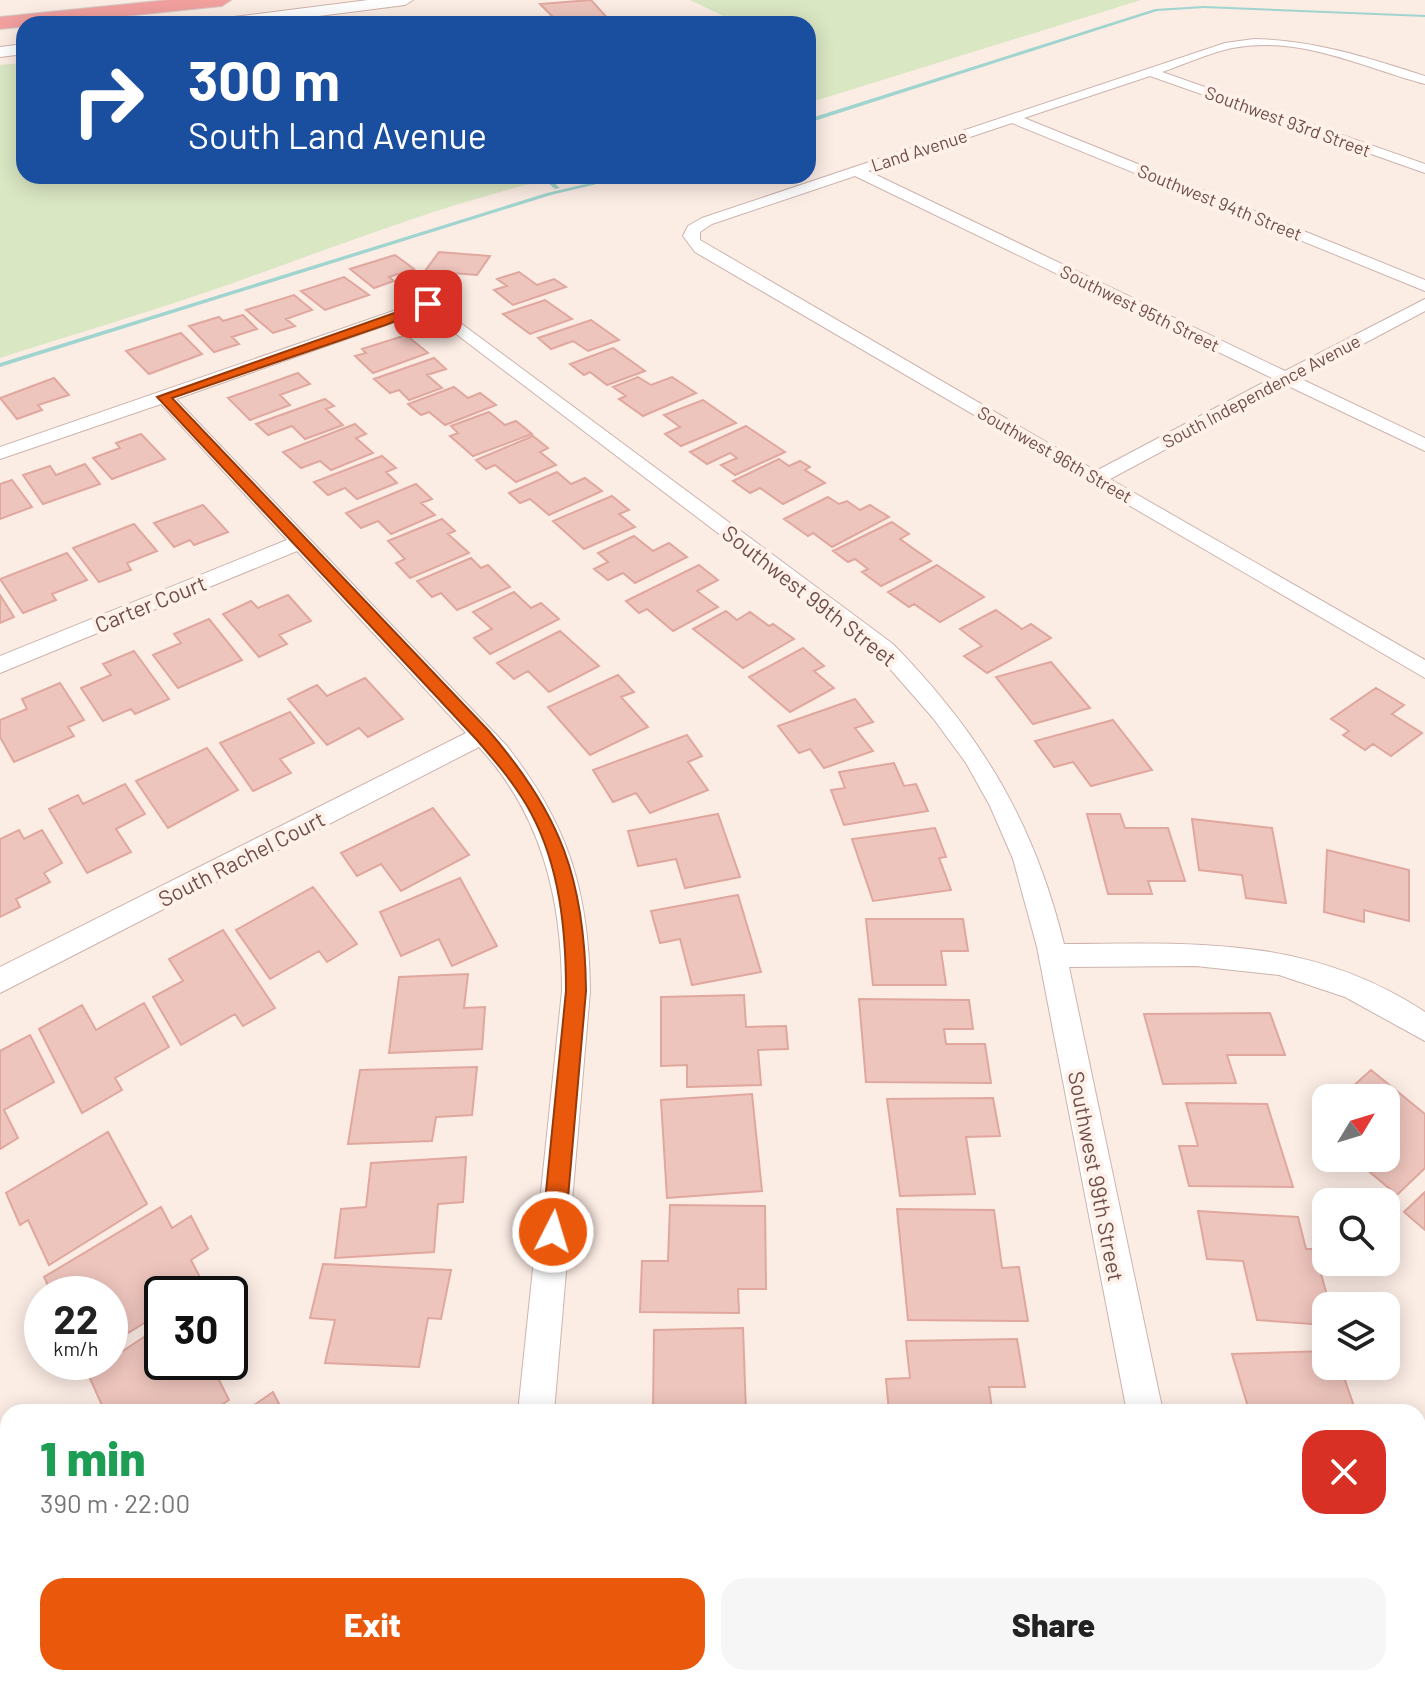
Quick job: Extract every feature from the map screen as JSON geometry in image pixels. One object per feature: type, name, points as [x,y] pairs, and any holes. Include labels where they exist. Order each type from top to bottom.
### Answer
[{"type":"highway","points":[[0,11],[107,0]]},
{"type":"highway","points":[[68,16],[222,0]]},
{"type":"main road","points":[[280,16],[405,0]]},
{"type":"street","name":"Land Avenue","points":[[690,234],[697,225],[707,221],[1229,45],[1272,42],[1327,50],[1425,80]]},
{"type":"street","name":"Southwest 93rd Street","points":[[1151,72],[1425,169]]},
{"type":"street","name":"Southwest 94th Street","points":[[1014,119],[1425,286]]},
{"type":"street","name":"Southwest 95th Street","points":[[856,171],[1425,445]]},
{"type":"street","name":"Southwest 96th Street","points":[[690,234],[700,249],[1425,670]]},
{"type":"street","name":"Southwest 99th Street","points":[[164,397],[428,304],[857,626],[904,668],[970,748],[1000,801],[1027,864],[1051,956],[1143,1404]]},
{"type":"street","name":"South Independence Avenue","points":[[1097,478],[1425,304]]},
{"type":"street","points":[[0,453],[164,397],[482,735],[528,791],[550,834],[567,886],[576,952],[576,991],[537,1404]]},
{"type":"street","name":"Carter Court","points":[[0,665],[301,542]]},
{"type":"street","name":"South Rachel Court","points":[[0,981],[482,735]]},
{"type":"street","points":[[1051,956],[1218,956],[1279,962],[1369,995],[1425,1028]]},
{"type":"green space","points":[[690,0],[1141,0],[816,101],[816,16],[723,16]]},
{"type":"green space","points":[[16,64],[16,184],[531,184],[427,214],[179,301],[0,358],[0,65]]},
{"type":"building","points":[[591,0],[605,16],[552,16],[540,4]]},
{"type":"building","points":[[439,252],[490,256],[477,275],[425,271]]},
{"type":"building","points":[[395,255],[414,269],[389,277],[394,281],[374,288],[350,269]]},
{"type":"building","points":[[519,272],[537,285],[554,279],[566,287],[513,305],[494,290],[507,286],[497,279]]},
{"type":"building","points":[[344,277],[369,295],[325,310],[301,291]]},
{"type":"building","points":[[294,295],[312,310],[286,319],[295,326],[273,333],[246,310]]},
{"type":"building","points":[[545,300],[572,319],[530,334],[503,314]]},
{"type":"building","points":[[243,315],[257,329],[232,337],[239,344],[214,352],[189,326],[219,317],[223,321]]},
{"type":"building","points":[[591,320],[619,340],[588,351],[573,341],[551,349],[538,338]]},
{"type":"building","points":[[181,333],[202,354],[149,374],[126,351]]},
{"type":"building","points":[[406,335],[428,353],[373,373],[355,356],[366,353],[362,349]]},
{"type":"building","points":[[613,348],[645,371],[607,385],[590,372],[584,375],[570,364]]},
{"type":"building","points":[[434,358],[446,369],[427,375],[442,388],[409,400],[399,390],[390,393],[374,379]]},
{"type":"building","points":[[298,373],[310,384],[280,395],[290,405],[250,420],[228,398]]},
{"type":"building","points":[[638,377],[651,385],[672,377],[696,393],[643,416],[619,399],[626,396],[613,387]]},
{"type":"building","points":[[54,378],[69,395],[38,405],[42,410],[17,419],[0,398]]},
{"type":"building","points":[[454,387],[468,398],[480,393],[496,405],[445,425],[429,412],[421,415],[408,404]]},
{"type":"building","points":[[325,399],[334,406],[326,409],[343,425],[305,439],[292,426],[268,435],[256,424]]},
{"type":"building","points":[[703,400],[736,423],[681,446],[665,434],[680,427],[664,415]]},
{"type":"building","points":[[489,412],[505,425],[516,421],[532,434],[473,456],[450,436],[458,433],[451,426]]},
{"type":"building","points":[[355,424],[366,434],[356,438],[373,453],[331,470],[320,461],[301,468],[283,452]]},
{"type":"building","points":[[746,426],[785,452],[735,475],[721,465],[737,458],[730,453],[707,464],[690,452]]},
{"type":"building","points":[[141,434],[165,459],[112,479],[93,458],[120,448],[116,443]]},
{"type":"building","points":[[533,436],[548,448],[540,452],[556,465],[516,482],[495,465],[486,469],[476,460]]},
{"type":"building","points":[[382,456],[396,468],[386,472],[397,483],[357,499],[345,488],[328,495],[314,482]]},
{"type":"building","points":[[779,459],[789,466],[800,461],[810,467],[805,470],[825,483],[783,504],[760,488],[750,493],[733,481]]},
{"type":"building","points":[[85,464],[100,484],[43,504],[23,475],[50,466],[56,475]]},
{"type":"building","points":[[557,472],[571,484],[585,478],[602,491],[549,515],[530,499],[520,503],[509,493]]},
{"type":"building","points":[[12,480],[32,507],[0,519],[0,484]]},
{"type":"building","points":[[416,484],[432,499],[421,503],[435,515],[391,534],[378,521],[361,528],[346,513]]},
{"type":"building","points":[[612,496],[629,510],[619,514],[635,527],[584,549],[553,521]]},
{"type":"building","points":[[828,497],[839,504],[847,501],[860,510],[870,505],[889,517],[832,547],[813,533],[808,536],[784,519]]},
{"type":"building","points":[[203,505],[228,532],[194,545],[190,540],[174,547],[154,523]]},
{"type":"building","points":[[442,519],[455,531],[448,534],[469,553],[410,578],[396,563],[405,559],[388,541]]},
{"type":"building","points":[[892,522],[909,534],[900,539],[931,561],[881,586],[862,572],[868,569],[855,559],[848,562],[833,551]]},
{"type":"building","points":[[134,524],[157,551],[127,563],[131,570],[99,582],[73,548]]},
{"type":"building","points":[[634,536],[653,551],[669,543],[687,557],[635,583],[623,573],[608,580],[594,569],[608,562],[598,553]]},
{"type":"building","points":[[67,553],[87,580],[52,594],[56,600],[23,613],[0,579]]},
{"type":"building","points":[[471,558],[481,568],[488,565],[510,587],[457,610],[441,593],[432,597],[417,581]]},
{"type":"building","points":[[699,565],[718,580],[697,591],[718,607],[673,631],[647,609],[639,613],[626,601]]},
{"type":"building","points":[[937,565],[984,597],[940,622],[914,604],[909,607],[888,592]]},
{"type":"building","points":[[514,592],[531,608],[541,603],[559,619],[490,654],[474,638],[492,629],[473,612]]},
{"type":"building","points":[[0,595],[14,617],[0,623]]},
{"type":"building","points":[[288,595],[311,621],[279,635],[287,644],[259,657],[223,614],[251,601],[258,608]]},
{"type":"building","points":[[996,610],[1022,629],[1031,624],[1051,638],[987,673],[964,656],[982,646],[960,629]]},
{"type":"building","points":[[726,611],[737,620],[750,612],[794,639],[743,668],[693,629]]},
{"type":"building","points":[[209,619],[242,660],[178,688],[153,655],[181,643],[174,634]]},
{"type":"building","points":[[560,631],[599,666],[549,692],[528,671],[514,679],[497,663]]},
{"type":"building","points":[[803,648],[824,666],[814,671],[834,688],[790,712],[749,677]]},
{"type":"building","points":[[134,651],[169,699],[135,714],[131,709],[103,721],[81,688],[111,675],[103,664]]},
{"type":"building","points":[[1051,662],[1090,708],[1033,724],[996,677]]},
{"type":"building","points":[[618,675],[634,692],[621,697],[648,727],[590,755],[548,707]]},
{"type":"building","points":[[365,678],[403,719],[368,737],[359,728],[327,745],[288,699],[317,685],[327,696]]},
{"type":"building","points":[[60,683],[84,720],[68,727],[74,736],[14,762],[0,737],[0,720],[27,709],[22,699]]},
{"type":"building","points":[[1376,688],[1404,705],[1392,714],[1422,733],[1391,756],[1373,744],[1365,750],[1343,735],[1349,731],[1331,719]]},
{"type":"building","points":[[855,699],[873,722],[855,728],[873,751],[824,768],[810,749],[799,753],[778,726]]},
{"type":"building","points":[[290,712],[314,743],[280,759],[291,773],[253,791],[220,743]]},
{"type":"building","points":[[1113,720],[1152,770],[1091,786],[1073,762],[1054,767],[1035,741]]},
{"type":"building","points":[[687,735],[702,756],[688,762],[708,790],[650,813],[636,793],[613,802],[593,770]]},
{"type":"building","points":[[207,748],[238,790],[168,828],[136,781]]},
{"type":"building","points":[[894,763],[904,786],[916,784],[928,811],[844,825],[831,790],[845,788],[839,772]]},
{"type":"building","points":[[125,784],[145,814],[116,829],[131,852],[87,873],[49,809],[78,795],[83,804]]},
{"type":"building","points":[[433,808],[469,855],[401,891],[381,864],[357,876],[341,853]]},
{"type":"building","points":[[718,814],[740,877],[685,888],[676,859],[638,866],[628,831]]},
{"type":"building","points":[[1087,814],[1120,814],[1125,828],[1168,828],[1185,881],[1148,881],[1152,894],[1108,894]]},
{"type":"building","points":[[1192,819],[1272,828],[1286,903],[1246,898],[1242,875],[1199,870]]},
{"type":"building","points":[[935,828],[946,857],[939,858],[951,890],[873,901],[852,839]]},
{"type":"building","points":[[19,830],[24,839],[42,830],[62,863],[44,873],[50,882],[16,899],[20,907],[0,917],[0,839]]},
{"type":"building","points":[[1327,850],[1409,870],[1409,921],[1364,910],[1364,922],[1324,912]]},
{"type":"building","points":[[460,878],[497,946],[452,966],[439,939],[401,956],[380,912]]},
{"type":"building","points":[[313,887],[357,944],[327,962],[319,951],[270,979],[236,930]]},
{"type":"building","points":[[738,895],[761,972],[692,985],[680,939],[660,943],[651,911]]},
{"type":"building","points":[[866,919],[963,919],[968,951],[941,951],[946,985],[873,985]]},
{"type":"building","points":[[223,930],[275,1008],[243,1026],[235,1014],[181,1045],[153,997],[183,981],[169,959]]},
{"type":"building","points":[[468,974],[464,1008],[485,1007],[482,1049],[389,1053],[399,977]]},
{"type":"building","points":[[744,995],[746,1027],[786,1026],[788,1049],[758,1050],[761,1085],[687,1087],[687,1065],[661,1066],[661,997]]},
{"type":"building","points":[[859,999],[969,1000],[973,1029],[944,1029],[946,1044],[985,1044],[991,1083],[866,1082]]},
{"type":"building","points":[[144,1003],[169,1047],[115,1078],[122,1090],[82,1113],[39,1029],[82,1005],[96,1030]]},
{"type":"building","points":[[1270,1013],[1285,1055],[1227,1055],[1236,1083],[1163,1084],[1144,1014]]},
{"type":"building","points":[[30,1035],[54,1082],[4,1110],[18,1138],[0,1149],[0,1051]]},
{"type":"building","points":[[477,1067],[472,1115],[436,1117],[432,1141],[348,1144],[360,1070]]},
{"type":"building","points":[[1371,1070],[1388,1084],[1356,1084]]},
{"type":"building","points":[[752,1094],[762,1191],[667,1198],[661,1100]]},
{"type":"building","points":[[1400,1094],[1425,1114],[1425,1168],[1400,1192],[1400,1188],[1389,1188],[1370,1172],[1400,1172]]},
{"type":"building","points":[[993,1098],[1000,1136],[966,1137],[975,1194],[900,1196],[887,1099]]},
{"type":"building","points":[[1186,1103],[1267,1104],[1293,1187],[1189,1186],[1179,1146],[1198,1146]]},
{"type":"building","points":[[108,1132],[147,1204],[49,1265],[28,1220],[20,1225],[6,1193]]},
{"type":"building","points":[[466,1157],[463,1202],[438,1204],[434,1252],[335,1258],[341,1209],[366,1207],[371,1163]]},
{"type":"building","points":[[1425,1192],[1425,1230],[1404,1212]]},
{"type":"building","points":[[670,1205],[765,1206],[766,1289],[738,1289],[739,1313],[640,1312],[642,1261],[668,1261]]},
{"type":"building","points":[[161,1207],[172,1228],[191,1216],[208,1249],[191,1260],[199,1276],[144,1276],[144,1323],[128,1333],[128,1276],[46,1276]]},
{"type":"building","points":[[897,1209],[994,1210],[1002,1268],[1019,1267],[1028,1321],[908,1320]]},
{"type":"building","points":[[1198,1211],[1298,1217],[1306,1249],[1312,1249],[1312,1276],[1322,1276],[1326,1292],[1312,1292],[1312,1324],[1257,1320],[1243,1261],[1207,1259]]},
{"type":"building","points":[[323,1264],[451,1270],[441,1319],[428,1318],[419,1367],[325,1363],[335,1320],[310,1318]]},
{"type":"building","points":[[743,1328],[746,1404],[653,1404],[654,1330]]},
{"type":"building","points":[[144,1337],[144,1380],[219,1380],[229,1400],[223,1404],[101,1404],[91,1380],[128,1380],[128,1348]]},
{"type":"building","points":[[1017,1339],[1025,1387],[989,1387],[991,1404],[888,1404],[886,1379],[910,1378],[906,1341]]},
{"type":"building","points":[[1312,1351],[1312,1380],[1345,1380],[1353,1404],[1247,1404],[1232,1354]]},
{"type":"building","points":[[273,1392],[279,1404],[256,1404]]},
{"type":"waterway","points":[[816,118],[1157,10],[1204,7],[1425,16]]},
{"type":"waterway","points":[[552,184],[557,188]]},
{"type":"waterway","points":[[0,365],[549,194],[592,184]]},
{"type":"route","points":[[428,304],[164,397],[482,735],[513,770],[540,812],[567,886],[576,952],[576,991],[553,1232]]}]
